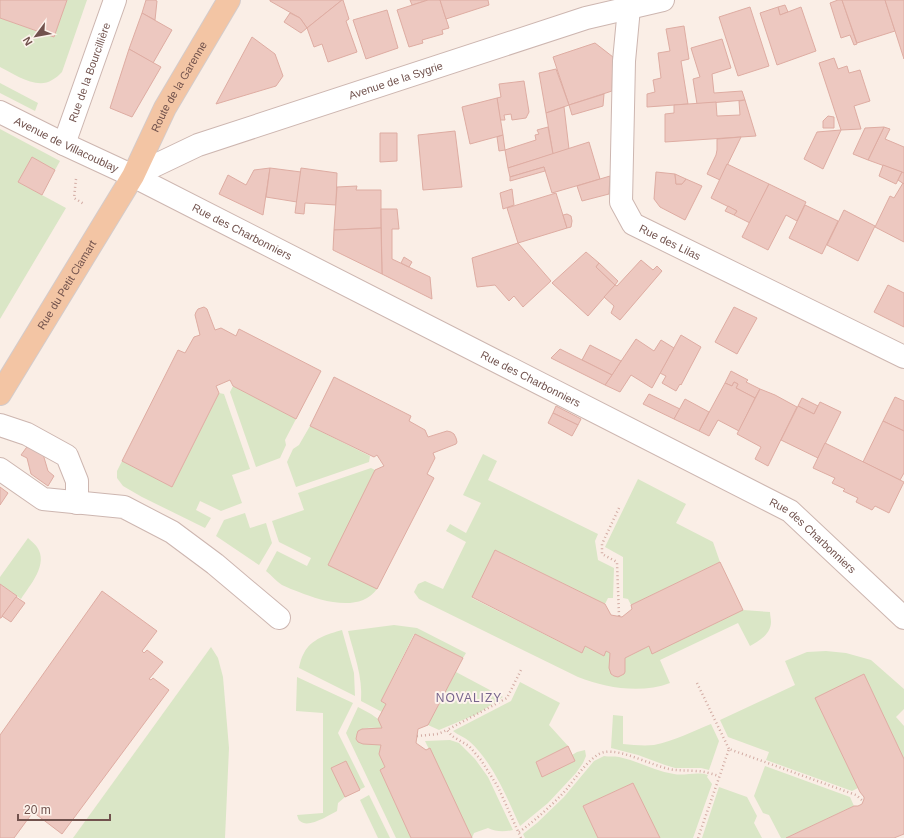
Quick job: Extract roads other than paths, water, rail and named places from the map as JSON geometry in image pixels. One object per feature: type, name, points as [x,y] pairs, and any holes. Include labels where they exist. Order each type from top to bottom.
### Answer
[{"type":"main road","name":"Route de la Garenne","points":[[133,176],[165,108],[230,0]]},
{"type":"main road","name":"Rue du Petit Clamart","points":[[0,394],[133,176]]},
{"type":"street","name":"Rue de la Bourcillière","points":[[64,144],[115,0]]},
{"type":"street","name":"Avenue de la Sygrie","points":[[133,176],[198,145],[630,4],[663,0]]},
{"type":"street","name":"Rue des Lilas","points":[[630,4],[624,61],[621,202],[633,224],[904,357]]},
{"type":"street","name":"Avenue de Villacoublay","points":[[0,112],[133,176]]},
{"type":"street","name":"Rue des Charbonniers","points":[[133,176],[790,511],[904,618]]},
{"type":"street","points":[[0,425],[27,434],[67,456],[77,481],[77,503]]},
{"type":"street","points":[[0,469],[44,499],[124,507],[172,532],[215,564],[279,618]]},
{"type":"district","name":"NOVALIZY","points":[[469,698]]}]
